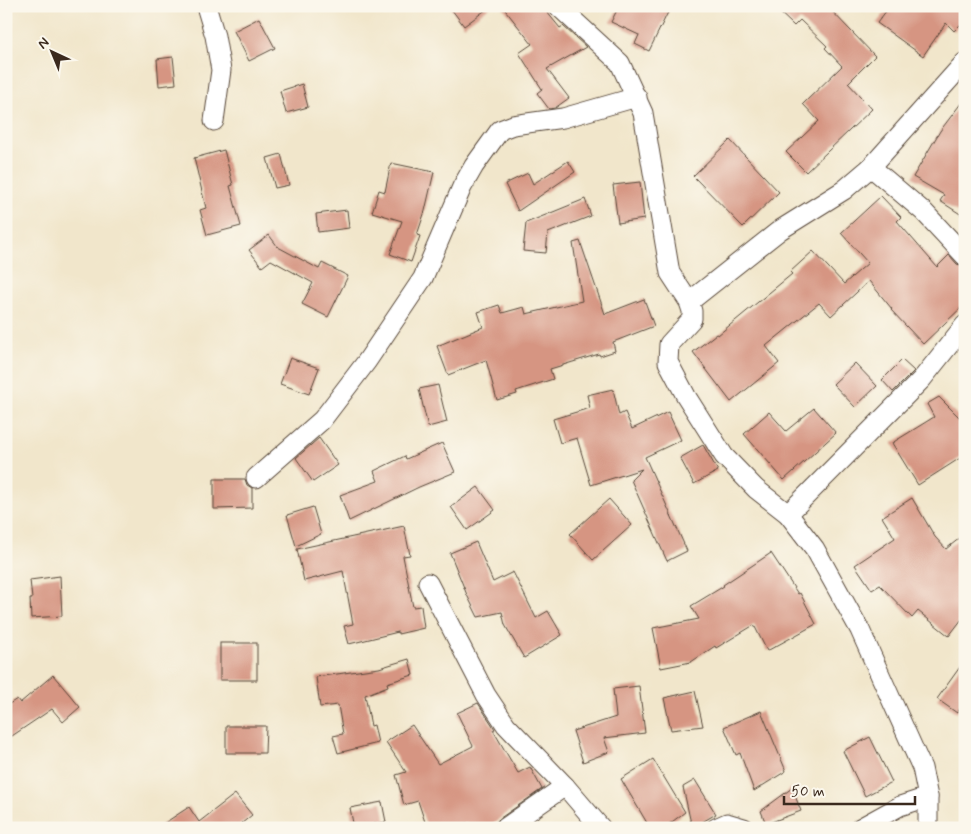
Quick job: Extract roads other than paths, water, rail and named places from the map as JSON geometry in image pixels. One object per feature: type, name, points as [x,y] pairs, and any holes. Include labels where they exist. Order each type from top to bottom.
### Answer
[{"type":"street","points":[[206,6],[216,36],[221,70],[214,121]]},
{"type":"street","points":[[558,6],[620,63],[643,113],[670,273],[689,302],[692,311],[692,319],[668,344],[668,362],[686,396],[724,456],[756,489],[788,514],[815,548],[860,630],[922,768],[928,797],[928,828]]},
{"type":"street","points":[[689,302],[780,230],[844,190],[871,167],[965,62]]},
{"type":"street","points":[[256,478],[322,420],[367,361],[423,278],[462,187],[484,151],[500,130],[513,124],[563,118],[637,97]]},
{"type":"street","points":[[871,167],[924,212],[965,256]]},
{"type":"street","points":[[788,514],[922,379],[965,325]]},
{"type":"street","points":[[428,583],[486,695],[506,725],[565,786],[601,828]]},
{"type":"street","points":[[505,828],[565,786]]},
{"type":"street","points":[[860,828],[900,806],[928,797]]},
{"type":"street","points":[[716,828],[727,823],[744,828]]}]
